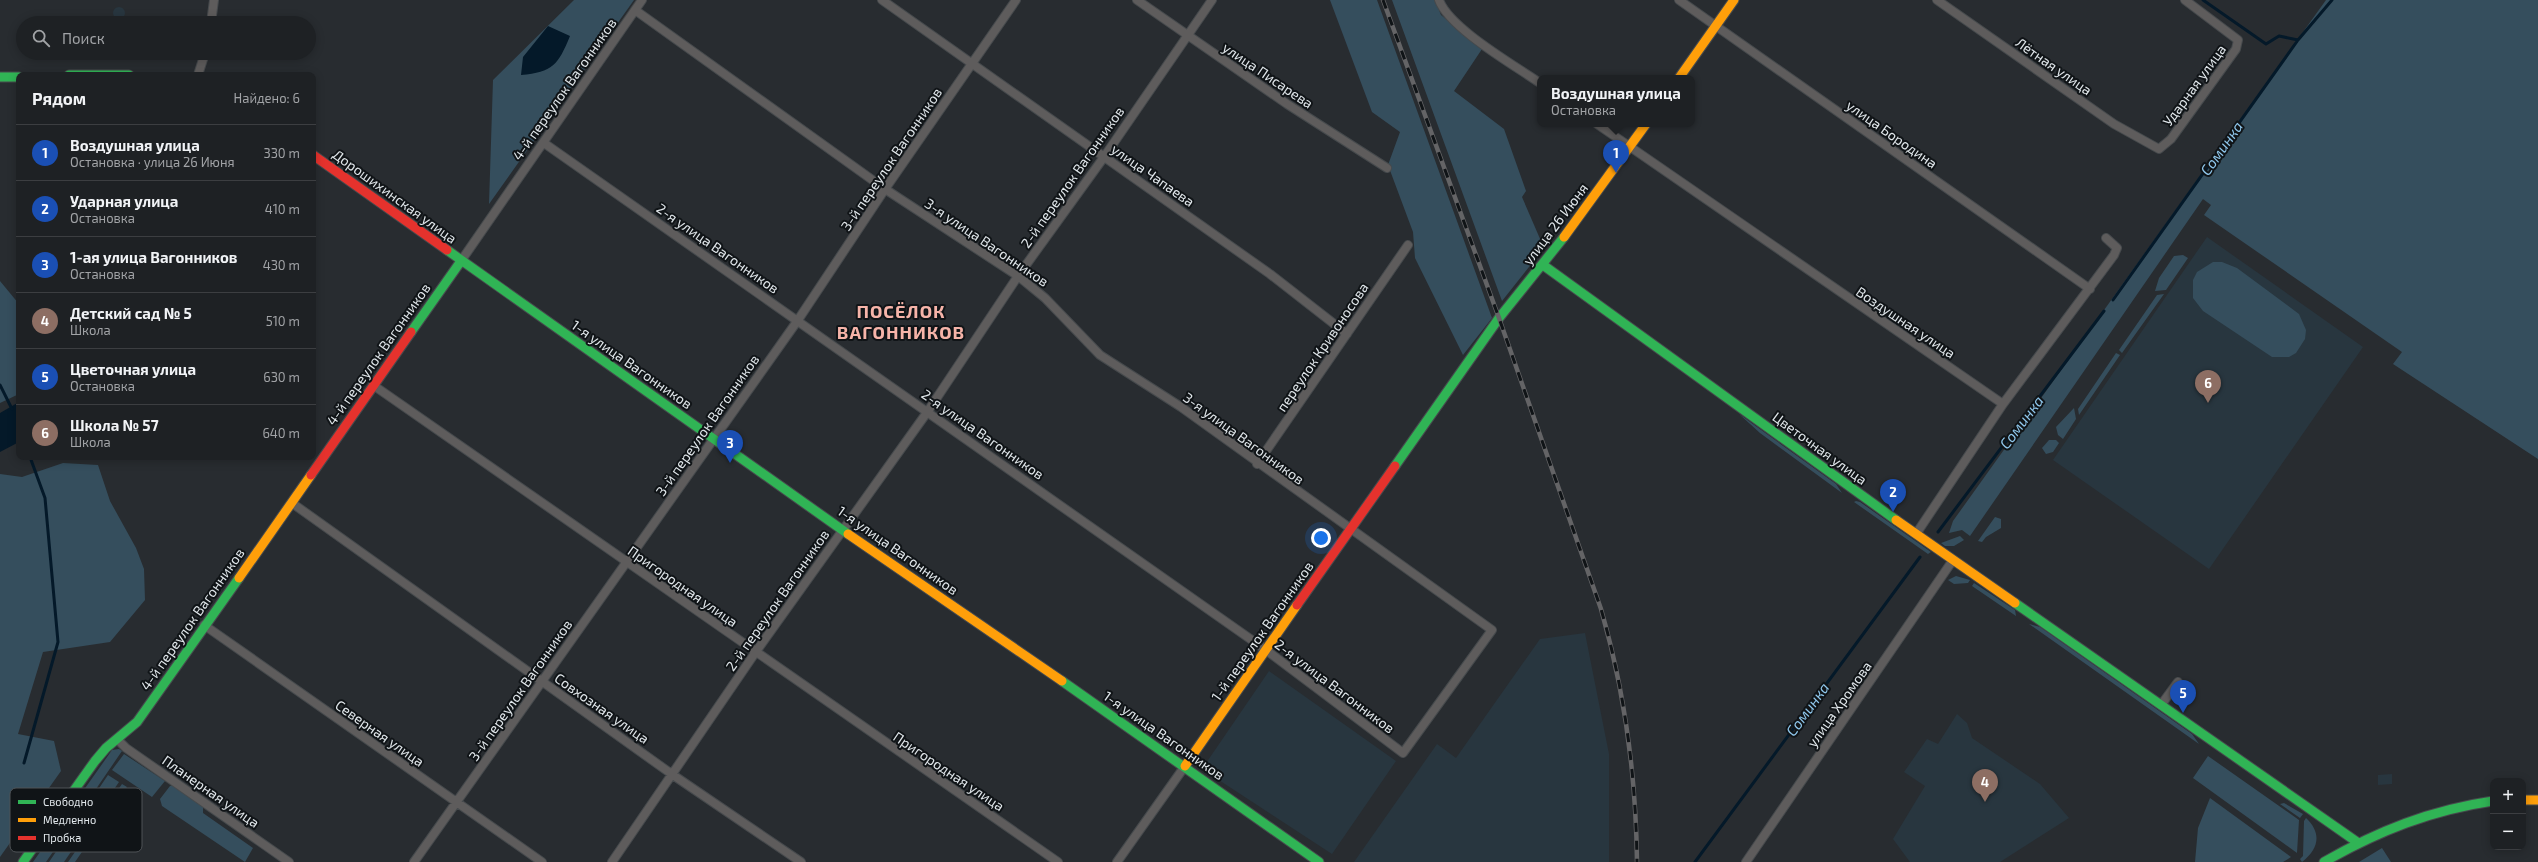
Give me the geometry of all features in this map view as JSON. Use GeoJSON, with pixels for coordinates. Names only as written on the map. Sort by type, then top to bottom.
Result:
{"type":"FeatureCollection","features":[{"type":"Feature","properties":{"kind":"street"},"geometry":{"type":"LineString","coordinates":[[212,16],[214,0]]}},
{"type":"Feature","properties":{"kind":"street","name":"4-й переулок Вагонников"},"geometry":{"type":"LineString","coordinates":[[75,788],[94,761],[106,748],[118,740],[137,722],[544,143],[642,0]]}},
{"type":"Feature","properties":{"kind":"street","name":"улица Чапаева"},"geometry":{"type":"LineString","coordinates":[[882,0],[1270,274],[1347,334]]}},
{"type":"Feature","properties":{"kind":"street","name":"3-й переулок Вагонников"},"geometry":{"type":"LineString","coordinates":[[414,862],[457,804],[626,561],[798,320],[885,189],[1016,0]]}},
{"type":"Feature","properties":{"kind":"street","name":"улица Писарева"},"geometry":{"type":"LineString","coordinates":[[1137,0],[1287,104],[1387,168]]}},
{"type":"Feature","properties":{"kind":"street","name":"2-й переулок Вагонников"},"geometry":{"type":"LineString","coordinates":[[612,862],[673,775],[755,653],[928,411],[1018,276],[1104,157],[1212,0]]}},
{"type":"Feature","properties":{"kind":"street"},"geometry":{"type":"LineString","coordinates":[[1439,0],[1442,9],[1458,26],[1537,81]]}},
{"type":"Feature","properties":{"kind":"street","name":"улица Бородина"},"geometry":{"type":"LineString","coordinates":[[1679,0],[2090,289]]}},
{"type":"Feature","properties":{"kind":"street"},"geometry":{"type":"LineString","coordinates":[[1681,75],[1734,0]]}},
{"type":"Feature","properties":{"kind":"street","name":"Лётная улица"},"geometry":{"type":"LineString","coordinates":[[1937,0],[2114,124],[2159,149]]}},
{"type":"Feature","properties":{"kind":"street","name":"Ударная улица"},"geometry":{"type":"LineString","coordinates":[[2159,149],[2171,139],[2236,49],[2238,40],[2185,0]]}},
{"type":"Feature","properties":{"kind":"street","name":"3-я улица Вагонников"},"geometry":{"type":"LineString","coordinates":[[635,10],[885,189],[1018,276],[1045,298],[1100,355],[1181,407],[1349,530],[1492,630],[1403,753]]}},
{"type":"Feature","properties":{"kind":"street"},"geometry":{"type":"LineString","coordinates":[[199,72],[203,60]]}},
{"type":"Feature","properties":{"kind":"street"},"geometry":{"type":"LineString","coordinates":[[0,77],[16,77]]}},
{"type":"Feature","properties":{"kind":"street","name":"Воздушная улица"},"geometry":{"type":"LineString","coordinates":[[1601,127],[2003,404]]}},
{"type":"Feature","properties":{"kind":"street","name":"улица 26 Июня"},"geometry":{"type":"LineString","coordinates":[[1499,318],[1543,265],[1644,127]]}},
{"type":"Feature","properties":{"kind":"street","name":"2-я улица Вагонников"},"geometry":{"type":"LineString","coordinates":[[544,143],[928,411],[1266,650],[1403,753]]}},
{"type":"Feature","properties":{"kind":"street","name":"Дорошихинская улица"},"geometry":{"type":"LineString","coordinates":[[316,157],[461,261]]}},
{"type":"Feature","properties":{"kind":"street"},"geometry":{"type":"LineString","coordinates":[[1916,534],[2003,404],[2090,289],[2118,248],[2106,238]]}},
{"type":"Feature","properties":{"kind":"street","name":"переулок Кривоносова"},"geometry":{"type":"LineString","coordinates":[[1257,464],[1408,245]]}},
{"type":"Feature","properties":{"kind":"street","name":"1-я улица Вагонников"},"geometry":{"type":"LineString","coordinates":[[461,261],[843,530],[1185,766],[1319,862]]}},
{"type":"Feature","properties":{"kind":"street","name":"Цветочная улица"},"geometry":{"type":"LineString","coordinates":[[1543,265],[1916,534],[2357,842]]}},
{"type":"Feature","properties":{"kind":"street","name":"1-й переулок Вагонников"},"geometry":{"type":"LineString","coordinates":[[1117,862],[1499,318]]}},
{"type":"Feature","properties":{"kind":"street","name":"Пригородная улица"},"geometry":{"type":"LineString","coordinates":[[373,385],[626,561],[755,653],[1058,862]]}},
{"type":"Feature","properties":{"kind":"street","name":"Совхозная улица"},"geometry":{"type":"LineString","coordinates":[[292,503],[673,775],[801,862]]}},
{"type":"Feature","properties":{"kind":"street","name":"улица Хромова"},"geometry":{"type":"LineString","coordinates":[[1746,862],[1953,560]]}},
{"type":"Feature","properties":{"kind":"street","name":"Северная улица"},"geometry":{"type":"LineString","coordinates":[[204,625],[457,804],[542,862]]}},
{"type":"Feature","properties":{"kind":"street"},"geometry":{"type":"LineString","coordinates":[[2161,705],[2178,682]]}},
{"type":"Feature","properties":{"kind":"street","name":"Планерная улица"},"geometry":{"type":"LineString","coordinates":[[118,740],[145,761],[289,862]]}},
{"type":"Feature","properties":{"kind":"street"},"geometry":{"type":"LineString","coordinates":[[2526,800],[2538,800]]}},
{"type":"Feature","properties":{"kind":"street"},"geometry":{"type":"LineString","coordinates":[[2324,862],[2357,842],[2387,827],[2428,813],[2490,802]]}},
{"type":"Feature","properties":{"kind":"street","name":"4-й переулок Вагонников"},"geometry":{"type":"LineString","coordinates":[[23,862],[30,852]]}},
{"type":"Feature","properties":{"kind":"shaded area"},"geometry":{"type":"Polygon","coordinates":[[[574,0],[634,0],[489,204],[493,80],[574,0]]]}},
{"type":"Feature","properties":{"kind":"shaded area"},"geometry":{"type":"Polygon","coordinates":[[[1330,0],[1377,0],[1492,318],[1463,355],[1415,258],[1413,232],[1388,165],[1400,132],[1372,112],[1330,0]]]}},
{"type":"Feature","properties":{"kind":"shaded area"},"geometry":{"type":"Polygon","coordinates":[[[1392,0],[1435,0],[1441,15],[1482,49],[1454,91],[1504,129],[1526,191],[1522,197],[1544,248],[1502,301],[1392,0]]]}},
{"type":"Feature","properties":{"kind":"shaded area"},"geometry":{"type":"Polygon","coordinates":[[[2326,0],[2538,0],[2538,459],[2393,364],[2402,352],[2204,215],[2211,205],[2203,199],[1970,536],[1962,530],[1949,533],[1953,521],[2326,0]]]}},
{"type":"Feature","properties":{"kind":"shaded area"},"geometry":{"type":"Polygon","coordinates":[[[117,7],[121,7],[125,11],[124,16],[113,15],[113,11],[117,7]]]}},
{"type":"Feature","properties":{"kind":"shaded area"},"geometry":{"type":"Polygon","coordinates":[[[548,26],[570,36],[562,54],[553,65],[547,69],[532,74],[521,75],[523,57],[548,26]]]}},
{"type":"Feature","properties":{"kind":"shaded area"},"geometry":{"type":"Polygon","coordinates":[[[2207,237],[2363,347],[2209,569],[2053,460],[2207,237]]]}},
{"type":"Feature","properties":{"kind":"shaded area"},"geometry":{"type":"Polygon","coordinates":[[[2183,255],[2188,258],[2166,290],[2155,291],[2159,278],[2174,256],[2183,255]]]}},
{"type":"Feature","properties":{"kind":"shaded area"},"geometry":{"type":"Polygon","coordinates":[[[2213,262],[2222,262],[2237,268],[2299,314],[2306,330],[2305,339],[2296,353],[2289,357],[2272,357],[2203,311],[2193,298],[2193,280],[2197,272],[2213,262]]]}},
{"type":"Feature","properties":{"kind":"shaded area"},"geometry":{"type":"Polygon","coordinates":[[[0,281],[16,300],[16,395],[0,403],[0,281]]]}},
{"type":"Feature","properties":{"kind":"shaded area"},"geometry":{"type":"Polygon","coordinates":[[[2164,294],[2122,353],[2119,350],[2157,295],[2164,294]]]}},
{"type":"Feature","properties":{"kind":"shaded area"},"geometry":{"type":"Polygon","coordinates":[[[2116,353],[2120,355],[2079,415],[2078,409],[2116,353]]]}},
{"type":"Feature","properties":{"kind":"shaded area"},"geometry":{"type":"Polygon","coordinates":[[[16,404],[16,444],[0,452],[0,413],[16,404]]]}},
{"type":"Feature","properties":{"kind":"shaded area"},"geometry":{"type":"Polygon","coordinates":[[[2074,408],[2076,419],[2063,439],[2058,435],[2056,427],[2074,408]]]}},
{"type":"Feature","properties":{"kind":"shaded area"},"geometry":{"type":"Polygon","coordinates":[[[1739,414],[1836,484],[1842,493],[1760,433],[1739,414]]]}},
{"type":"Feature","properties":{"kind":"shaded area"},"geometry":{"type":"Polygon","coordinates":[[[2049,440],[2056,440],[2059,443],[2053,452],[2046,454],[2042,448],[2049,440]]]}},
{"type":"Feature","properties":{"kind":"shaded area"},"geometry":{"type":"Polygon","coordinates":[[[63,463],[98,465],[110,501],[136,548],[144,569],[145,600],[110,642],[43,652],[18,734],[54,741],[61,771],[49,788],[10,788],[10,843],[0,857],[0,474],[22,477],[63,463]]]}},
{"type":"Feature","properties":{"kind":"shaded area"},"geometry":{"type":"Polygon","coordinates":[[[1854,502],[1860,502],[1931,552],[1928,554],[1854,502]]]}},
{"type":"Feature","properties":{"kind":"shaded area"},"geometry":{"type":"Polygon","coordinates":[[[1995,517],[2001,519],[2001,528],[1986,537],[1982,542],[1978,541],[1995,517]]]}},
{"type":"Feature","properties":{"kind":"shaded area"},"geometry":{"type":"Polygon","coordinates":[[[1960,536],[1964,540],[1954,546],[1945,546],[1941,543],[1960,536]]]}},
{"type":"Feature","properties":{"kind":"shaded area"},"geometry":{"type":"Polygon","coordinates":[[[1956,576],[1970,580],[1968,583],[1954,584],[1948,580],[1956,576]]]}},
{"type":"Feature","properties":{"kind":"shaded area"},"geometry":{"type":"Polygon","coordinates":[[[1974,583],[2015,610],[2016,616],[1972,586],[1974,583]]]}},
{"type":"Feature","properties":{"kind":"shaded area"},"geometry":{"type":"Polygon","coordinates":[[[2029,624],[2040,627],[2192,734],[2199,744],[2029,624]]]}},
{"type":"Feature","properties":{"kind":"shaded area"},"geometry":{"type":"Polygon","coordinates":[[[1585,633],[1609,754],[1609,862],[1354,862],[1437,744],[1456,758],[1540,639],[1585,633]]]}},
{"type":"Feature","properties":{"kind":"shaded area"},"geometry":{"type":"Polygon","coordinates":[[[1269,671],[1396,761],[1332,854],[1202,769],[1269,671]]]}},
{"type":"Feature","properties":{"kind":"shaded area"},"geometry":{"type":"Polygon","coordinates":[[[1957,714],[1967,723],[1972,738],[2040,784],[2069,818],[2000,862],[1910,862],[1893,839],[1925,786],[1904,772],[1927,739],[1938,744],[1957,714]]]}},
{"type":"Feature","properties":{"kind":"shaded area"},"geometry":{"type":"Polygon","coordinates":[[[119,749],[122,751],[97,788],[85,788],[112,750],[119,749]]]}},
{"type":"Feature","properties":{"kind":"shaded area"},"geometry":{"type":"Polygon","coordinates":[[[124,754],[165,781],[152,797],[142,790],[142,788],[139,788],[112,770],[124,754]]]}},
{"type":"Feature","properties":{"kind":"shaded area"},"geometry":{"type":"Polygon","coordinates":[[[2208,756],[2299,820],[2297,853],[2193,778],[2208,756]]]}},
{"type":"Feature","properties":{"kind":"shaded area"},"geometry":{"type":"Polygon","coordinates":[[[2392,774],[2392,784],[2378,785],[2378,775],[2392,774]]]}},
{"type":"Feature","properties":{"kind":"shaded area"},"geometry":{"type":"Polygon","coordinates":[[[108,775],[119,782],[115,788],[99,788],[108,775]]]}},
{"type":"Feature","properties":{"kind":"shaded area"},"geometry":{"type":"Polygon","coordinates":[[[122,784],[127,787],[126,788],[119,788],[122,784]]]}},
{"type":"Feature","properties":{"kind":"shaded area"},"geometry":{"type":"Polygon","coordinates":[[[174,785],[203,805],[203,813],[253,848],[245,862],[162,806],[160,799],[170,786],[174,785]]]}},
{"type":"Feature","properties":{"kind":"shaded area"},"geometry":{"type":"Polygon","coordinates":[[[2210,798],[2291,857],[2283,862],[2195,862],[2198,828],[2210,798]]]}},
{"type":"Feature","properties":{"kind":"shaded area"},"geometry":{"type":"Polygon","coordinates":[[[2284,803],[2303,814],[2300,818],[2280,804],[2284,803]]]}},
{"type":"Feature","properties":{"kind":"shaded area"},"geometry":{"type":"Polygon","coordinates":[[[2306,818],[2315,829],[2316,841],[2312,852],[2302,862],[2300,859],[2303,856],[2304,821],[2306,818]]]}},
{"type":"Feature","properties":{"kind":"shaded area"},"geometry":{"type":"Polygon","coordinates":[[[2382,848],[2391,862],[2359,862],[2382,848]]]}},
{"type":"Feature","properties":{"kind":"shaded area"},"geometry":{"type":"Polygon","coordinates":[[[40,852],[53,852],[46,862],[33,862],[40,852]]]}},
{"type":"Feature","properties":{"kind":"shaded area"},"geometry":{"type":"Polygon","coordinates":[[[56,852],[71,852],[64,862],[49,862],[56,852]]]}},
{"type":"Feature","properties":{"kind":"shaded area"},"geometry":{"type":"Polygon","coordinates":[[[75,852],[82,852],[75,862],[68,862],[75,852]]]}},
{"type":"Feature","properties":{"kind":"waterway"},"geometry":{"type":"LineString","coordinates":[[2203,0],[2266,44],[2279,36],[2298,40]]}},
{"type":"Feature","properties":{"kind":"waterway","name":"Соминка"},"geometry":{"type":"LineString","coordinates":[[2113,300],[2298,40],[2332,0]]}},
{"type":"Feature","properties":{"kind":"waterway","name":"Соминка"},"geometry":{"type":"LineString","coordinates":[[1938,532],[2104,311]]}},
{"type":"Feature","properties":{"kind":"waterway"},"geometry":{"type":"LineString","coordinates":[[0,385],[12,409]]}},
{"type":"Feature","properties":{"kind":"waterway"},"geometry":{"type":"LineString","coordinates":[[24,763],[58,642],[45,498],[31,460]]}},
{"type":"Feature","properties":{"kind":"waterway","name":"Соминка"},"geometry":{"type":"LineString","coordinates":[[1695,862],[1920,557]]}},
{"type":"Feature","properties":{"kind":"railway"},"geometry":{"type":"LineString","coordinates":[[1383,0],[1499,318],[1601,609],[1617,671],[1628,734],[1634,798],[1637,862]]}},
{"type":"Feature","properties":{"kind":"traffic: fast"},"geometry":{"type":"LineString","coordinates":[[0,77],[16,77]]}},
{"type":"Feature","properties":{"kind":"traffic: fast"},"geometry":{"type":"LineString","coordinates":[[1395,466],[1499,318],[1564,237]]}},
{"type":"Feature","properties":{"kind":"traffic: fast"},"geometry":{"type":"LineString","coordinates":[[447,250],[848,534]]}},
{"type":"Feature","properties":{"kind":"traffic: fast"},"geometry":{"type":"LineString","coordinates":[[411,332],[461,261]]}},
{"type":"Feature","properties":{"kind":"traffic: fast"},"geometry":{"type":"LineString","coordinates":[[1543,265],[1896,520]]}},
{"type":"Feature","properties":{"kind":"traffic: fast"},"geometry":{"type":"LineString","coordinates":[[76,788],[106,748],[137,722],[239,578]]}},
{"type":"Feature","properties":{"kind":"traffic: fast"},"geometry":{"type":"LineString","coordinates":[[2015,603],[2357,842]]}},
{"type":"Feature","properties":{"kind":"traffic: fast"},"geometry":{"type":"LineString","coordinates":[[1062,681],[1319,862]]}},
{"type":"Feature","properties":{"kind":"traffic: fast"},"geometry":{"type":"LineString","coordinates":[[2324,862],[2385,831],[2406,823],[2448,810],[2490,802]]}},
{"type":"Feature","properties":{"kind":"traffic: fast"},"geometry":{"type":"LineString","coordinates":[[23,862],[30,852]]}},
{"type":"Feature","properties":{"kind":"traffic: slow"},"geometry":{"type":"LineString","coordinates":[[1681,75],[1734,0]]}},
{"type":"Feature","properties":{"kind":"traffic: slow"},"geometry":{"type":"LineString","coordinates":[[1564,237],[1644,127]]}},
{"type":"Feature","properties":{"kind":"traffic: slow"},"geometry":{"type":"LineString","coordinates":[[239,578],[311,475]]}},
{"type":"Feature","properties":{"kind":"traffic: slow"},"geometry":{"type":"LineString","coordinates":[[1896,520],[2015,603]]}},
{"type":"Feature","properties":{"kind":"traffic: slow"},"geometry":{"type":"LineString","coordinates":[[848,534],[1062,681]]}},
{"type":"Feature","properties":{"kind":"traffic: slow"},"geometry":{"type":"LineString","coordinates":[[1185,766],[1297,605]]}},
{"type":"Feature","properties":{"kind":"traffic: slow"},"geometry":{"type":"LineString","coordinates":[[2526,800],[2538,800]]}},
{"type":"Feature","properties":{"kind":"traffic: jam"},"geometry":{"type":"LineString","coordinates":[[316,157],[447,250]]}},
{"type":"Feature","properties":{"kind":"traffic: jam"},"geometry":{"type":"LineString","coordinates":[[311,475],[411,332]]}},
{"type":"Feature","properties":{"kind":"traffic: jam"},"geometry":{"type":"LineString","coordinates":[[1297,605],[1395,466]]}},
{"type":"Feature","properties":{"kind":"place","name":"Воздушная улица"},"geometry":{"type":"Point","coordinates":[1616,173]}},
{"type":"Feature","properties":{"kind":"place","name":"Школа № 57"},"geometry":{"type":"Point","coordinates":[2208,403]}},
{"type":"Feature","properties":{"kind":"place","name":"1-ая улица Вагонников"},"geometry":{"type":"Point","coordinates":[730,463]}},
{"type":"Feature","properties":{"kind":"place","name":"Ударная улица"},"geometry":{"type":"Point","coordinates":[1893,512]}},
{"type":"Feature","properties":{"kind":"place","name":"Цветочная улица"},"geometry":{"type":"Point","coordinates":[2183,713]}},
{"type":"Feature","properties":{"kind":"place","name":"Детский сад № 5"},"geometry":{"type":"Point","coordinates":[1985,802]}},
{"type":"Feature","properties":{"kind":"district","name":"ПОСЁЛОК ВАГОННИКОВ"},"geometry":{"type":"Point","coordinates":[901,321]}}]}
